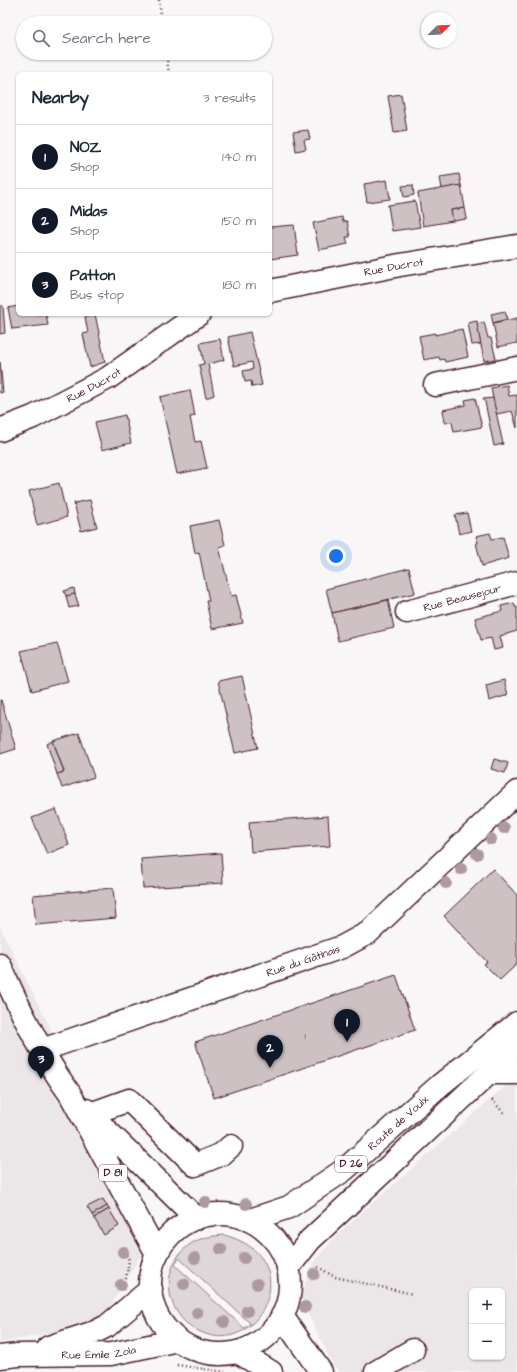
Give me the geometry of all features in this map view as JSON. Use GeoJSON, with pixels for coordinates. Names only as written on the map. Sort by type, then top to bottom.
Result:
{"type":"FeatureCollection","features":[{"type":"Feature","properties":{"kind":"main road","name":"Rue Ducrot"},"geometry":{"type":"LineString","coordinates":[[272,291],[400,265],[517,246]]}},
{"type":"Feature","properties":{"kind":"main road","name":"Rue Ducrot"},"geometry":{"type":"LineString","coordinates":[[0,430],[33,417],[108,378],[196,316]]}},
{"type":"Feature","properties":{"kind":"main road"},"geometry":{"type":"LineString","coordinates":[[435,385],[517,368]]}},
{"type":"Feature","properties":{"kind":"main road","name":"Rue Beausejour"},"geometry":{"type":"LineString","coordinates":[[407,612],[517,583]]}},
{"type":"Feature","properties":{"kind":"main road","name":"Rue du Gâtinais"},"geometry":{"type":"LineString","coordinates":[[42,1050],[356,941],[368,933],[517,792]]}},
{"type":"Feature","properties":{"kind":"main road","name":"D 81"},"geometry":{"type":"LineString","coordinates":[[0,965],[17,1003],[53,1071],[70,1094],[157,1254]]}},
{"type":"Feature","properties":{"kind":"main road","name":"Route de Voulx"},"geometry":{"type":"LineString","coordinates":[[250,1220],[289,1207],[344,1170],[439,1086],[517,1023]]}},
{"type":"Feature","properties":{"kind":"main road"},"geometry":{"type":"LineString","coordinates":[[439,1086],[486,1060],[517,1047]]}},
{"type":"Feature","properties":{"kind":"main road","name":"D 26"},"geometry":{"type":"LineString","coordinates":[[288,1268],[310,1240],[490,1074],[517,1047]]}},
{"type":"Feature","properties":{"kind":"main road"},"geometry":{"type":"LineString","coordinates":[[490,1074],[517,1073]]}},
{"type":"Feature","properties":{"kind":"main road","name":"D 81"},"geometry":{"type":"LineString","coordinates":[[70,1094],[196,1218]]}},
{"type":"Feature","properties":{"kind":"main road"},"geometry":{"type":"LineString","coordinates":[[90,1114],[129,1100],[195,1165],[222,1154],[231,1146]]}},
{"type":"Feature","properties":{"kind":"main road"},"geometry":{"type":"LineString","coordinates":[[210,1214],[223,1214],[250,1220],[261,1227],[278,1245],[288,1268],[290,1292],[282,1316],[268,1335],[259,1342],[238,1352],[213,1353],[201,1351],[178,1340],[162,1323],[152,1301],[150,1289],[153,1265],[157,1254],[173,1232],[196,1218],[210,1214]]}},
{"type":"Feature","properties":{"kind":"main road"},"geometry":{"type":"LineString","coordinates":[[9,1356],[95,1332],[107,1326],[150,1289]]}},
{"type":"Feature","properties":{"kind":"main road"},"geometry":{"type":"LineString","coordinates":[[282,1316],[321,1372]]}},
{"type":"Feature","properties":{"kind":"main road","name":"Rue Émile Zola"},"geometry":{"type":"LineString","coordinates":[[9,1356],[111,1354],[178,1340]]}},
{"type":"Feature","properties":{"kind":"main road"},"geometry":{"type":"LineString","coordinates":[[376,1372],[413,1350]]}},
{"type":"Feature","properties":{"kind":"main road"},"geometry":{"type":"LineString","coordinates":[[238,1352],[271,1372]]}},
{"type":"Feature","properties":{"kind":"path"},"geometry":{"type":"LineString","coordinates":[[159,0],[161,16]]}},
{"type":"Feature","properties":{"kind":"path"},"geometry":{"type":"LineString","coordinates":[[167,60],[168,72]]}},
{"type":"Feature","properties":{"kind":"path"},"geometry":{"type":"LineString","coordinates":[[490,1097],[504,1113]]}},
{"type":"Feature","properties":{"kind":"path"},"geometry":{"type":"LineString","coordinates":[[125,1239],[129,1261],[125,1284]]}},
{"type":"Feature","properties":{"kind":"path"},"geometry":{"type":"LineString","coordinates":[[316,1266],[334,1277],[413,1294]]}},
{"type":"Feature","properties":{"kind":"path"},"geometry":{"type":"LineString","coordinates":[[171,1364],[225,1372]]}},
{"type":"Feature","properties":{"kind":"shaded area"},"geometry":{"type":"Polygon","coordinates":[[[0,927],[52,1032],[145,1248],[101,1322],[0,1343],[0,927]]]}},
{"type":"Feature","properties":{"kind":"shaded area"},"geometry":{"type":"Polygon","coordinates":[[[517,1076],[517,1372],[341,1372],[334,1367],[300,1297],[315,1260],[341,1231],[517,1076]]]}},
{"type":"Feature","properties":{"kind":"shaded area"},"geometry":{"type":"Polygon","coordinates":[[[224,1235],[250,1247],[265,1263],[270,1282],[267,1301],[257,1318],[242,1331],[224,1337],[203,1333],[184,1321],[178,1314],[172,1301],[169,1283],[173,1265],[184,1249],[200,1239],[224,1235]],[[179,1258],[175,1265],[244,1328],[250,1323],[179,1258]]]}},
{"type":"Feature","properties":{"kind":"building"},"geometry":{"type":"Polygon","coordinates":[[[401,94],[407,131],[394,133],[388,96],[401,94]]]}},
{"type":"Feature","properties":{"kind":"building"},"geometry":{"type":"Polygon","coordinates":[[[308,130],[310,139],[304,140],[306,149],[296,151],[293,132],[308,130]]]}},
{"type":"Feature","properties":{"kind":"building"},"geometry":{"type":"Polygon","coordinates":[[[459,174],[461,185],[442,189],[440,177],[459,174]]]}},
{"type":"Feature","properties":{"kind":"building"},"geometry":{"type":"Polygon","coordinates":[[[387,180],[390,199],[367,202],[364,184],[387,180]]]}},
{"type":"Feature","properties":{"kind":"building"},"geometry":{"type":"Polygon","coordinates":[[[413,185],[414,195],[404,197],[402,186],[413,185]]]}},
{"type":"Feature","properties":{"kind":"building"},"geometry":{"type":"Polygon","coordinates":[[[461,185],[465,208],[451,210],[453,221],[423,226],[418,193],[461,185]]]}},
{"type":"Feature","properties":{"kind":"building"},"geometry":{"type":"Polygon","coordinates":[[[415,201],[420,227],[392,231],[388,205],[415,201]]]}},
{"type":"Feature","properties":{"kind":"building"},"geometry":{"type":"Polygon","coordinates":[[[465,208],[467,219],[453,221],[451,210],[465,208]]]}},
{"type":"Feature","properties":{"kind":"building"},"geometry":{"type":"Polygon","coordinates":[[[342,217],[343,222],[347,221],[350,237],[346,237],[348,244],[319,250],[313,223],[342,217]]]}},
{"type":"Feature","properties":{"kind":"building"},"geometry":{"type":"Polygon","coordinates":[[[294,225],[298,255],[272,259],[272,227],[294,225]]]}},
{"type":"Feature","properties":{"kind":"building"},"geometry":{"type":"Polygon","coordinates":[[[0,306],[3,306],[5,333],[0,334],[0,306]]]}},
{"type":"Feature","properties":{"kind":"building"},"geometry":{"type":"Polygon","coordinates":[[[16,306],[16,316],[46,316],[48,325],[12,329],[8,308],[16,306]]]}},
{"type":"Feature","properties":{"kind":"building"},"geometry":{"type":"Polygon","coordinates":[[[505,311],[507,319],[493,323],[491,314],[505,311]]]}},
{"type":"Feature","properties":{"kind":"building"},"geometry":{"type":"Polygon","coordinates":[[[95,316],[105,362],[90,367],[83,334],[88,333],[85,317],[95,316]]]}},
{"type":"Feature","properties":{"kind":"building"},"geometry":{"type":"Polygon","coordinates":[[[517,318],[517,343],[498,347],[493,323],[517,318]]]}},
{"type":"Feature","properties":{"kind":"building"},"geometry":{"type":"Polygon","coordinates":[[[477,321],[481,344],[472,345],[468,323],[477,321]]]}},
{"type":"Feature","properties":{"kind":"building"},"geometry":{"type":"Polygon","coordinates":[[[484,322],[488,338],[491,338],[496,359],[484,361],[477,324],[484,322]]]}},
{"type":"Feature","properties":{"kind":"building"},"geometry":{"type":"Polygon","coordinates":[[[462,329],[468,357],[445,362],[444,359],[440,360],[439,357],[424,360],[419,336],[435,333],[435,335],[462,329]]]}},
{"type":"Feature","properties":{"kind":"building"},"geometry":{"type":"Polygon","coordinates":[[[250,332],[262,385],[252,387],[251,381],[245,382],[243,371],[253,369],[252,362],[234,366],[228,337],[250,332]]]}},
{"type":"Feature","properties":{"kind":"building"},"geometry":{"type":"Polygon","coordinates":[[[220,339],[224,360],[208,364],[214,395],[206,398],[199,365],[204,364],[200,343],[220,339]]]}},
{"type":"Feature","properties":{"kind":"building"},"geometry":{"type":"Polygon","coordinates":[[[0,362],[3,392],[0,393],[0,362]]]}},
{"type":"Feature","properties":{"kind":"building"},"geometry":{"type":"Polygon","coordinates":[[[507,385],[509,396],[517,395],[517,428],[512,411],[496,414],[491,388],[507,385]]]}},
{"type":"Feature","properties":{"kind":"building"},"geometry":{"type":"Polygon","coordinates":[[[190,390],[195,416],[190,417],[195,442],[201,441],[207,468],[177,474],[160,397],[190,390]]]}},
{"type":"Feature","properties":{"kind":"building"},"geometry":{"type":"Polygon","coordinates":[[[475,398],[482,427],[454,432],[452,422],[445,423],[443,410],[466,405],[465,400],[475,398]]]}},
{"type":"Feature","properties":{"kind":"building"},"geometry":{"type":"Polygon","coordinates":[[[493,398],[503,444],[494,446],[485,402],[483,399],[493,398]]]}},
{"type":"Feature","properties":{"kind":"building"},"geometry":{"type":"Polygon","coordinates":[[[125,415],[131,443],[102,450],[95,422],[125,415]]]}},
{"type":"Feature","properties":{"kind":"building"},"geometry":{"type":"Polygon","coordinates":[[[59,483],[67,517],[37,525],[29,491],[59,483]]]}},
{"type":"Feature","properties":{"kind":"building"},"geometry":{"type":"Polygon","coordinates":[[[90,500],[97,527],[81,531],[74,503],[90,500]]]}},
{"type":"Feature","properties":{"kind":"building"},"geometry":{"type":"Polygon","coordinates":[[[467,513],[471,531],[459,534],[455,515],[467,513]]]}},
{"type":"Feature","properties":{"kind":"building"},"geometry":{"type":"Polygon","coordinates":[[[219,520],[225,545],[219,547],[231,596],[236,595],[243,623],[212,629],[206,601],[209,601],[199,552],[195,553],[190,526],[219,520]]]}},
{"type":"Feature","properties":{"kind":"building"},"geometry":{"type":"Polygon","coordinates":[[[490,533],[492,539],[503,537],[509,558],[482,566],[476,543],[478,543],[476,536],[490,533]]]}},
{"type":"Feature","properties":{"kind":"building"},"geometry":{"type":"Polygon","coordinates":[[[409,568],[415,593],[332,613],[326,589],[409,568]]]}},
{"type":"Feature","properties":{"kind":"building"},"geometry":{"type":"Polygon","coordinates":[[[74,588],[75,594],[66,596],[64,591],[74,588]]]}},
{"type":"Feature","properties":{"kind":"building"},"geometry":{"type":"Polygon","coordinates":[[[75,594],[79,606],[69,608],[66,596],[75,594]]]}},
{"type":"Feature","properties":{"kind":"building"},"geometry":{"type":"Polygon","coordinates":[[[388,600],[394,628],[338,641],[332,613],[388,600]]]}},
{"type":"Feature","properties":{"kind":"building"},"geometry":{"type":"Polygon","coordinates":[[[514,603],[515,607],[517,607],[517,631],[500,636],[503,648],[494,650],[491,638],[481,640],[475,618],[502,611],[501,606],[514,603]]]}},
{"type":"Feature","properties":{"kind":"building"},"geometry":{"type":"Polygon","coordinates":[[[57,643],[68,681],[32,691],[21,651],[57,643]]]}},
{"type":"Feature","properties":{"kind":"building"},"geometry":{"type":"Polygon","coordinates":[[[242,676],[258,748],[235,753],[218,681],[242,676]]]}},
{"type":"Feature","properties":{"kind":"building"},"geometry":{"type":"Polygon","coordinates":[[[504,680],[508,695],[489,701],[486,685],[504,680]]]}},
{"type":"Feature","properties":{"kind":"building"},"geometry":{"type":"Polygon","coordinates":[[[0,700],[16,749],[0,754],[0,700]]]}},
{"type":"Feature","properties":{"kind":"building"},"geometry":{"type":"Polygon","coordinates":[[[79,733],[94,777],[62,788],[57,774],[64,772],[53,741],[79,733]]]}},
{"type":"Feature","properties":{"kind":"building"},"geometry":{"type":"Polygon","coordinates":[[[53,741],[64,772],[57,774],[47,744],[53,741]]]}},
{"type":"Feature","properties":{"kind":"building"},"geometry":{"type":"Polygon","coordinates":[[[494,759],[508,763],[505,773],[491,769],[494,759]]]}},
{"type":"Feature","properties":{"kind":"building"},"geometry":{"type":"Polygon","coordinates":[[[56,809],[69,845],[47,854],[32,818],[56,809]]]}},
{"type":"Feature","properties":{"kind":"building"},"geometry":{"type":"Polygon","coordinates":[[[328,816],[330,846],[251,852],[249,822],[328,816]]]}},
{"type":"Feature","properties":{"kind":"building"},"geometry":{"type":"Polygon","coordinates":[[[221,853],[223,883],[143,888],[141,859],[221,853]]]}},
{"type":"Feature","properties":{"kind":"building"},"geometry":{"type":"Polygon","coordinates":[[[493,869],[517,895],[517,964],[500,980],[484,964],[487,962],[444,916],[493,869]]]}},
{"type":"Feature","properties":{"kind":"building"},"geometry":{"type":"Polygon","coordinates":[[[113,888],[116,918],[36,925],[33,895],[113,888]]]}},
{"type":"Feature","properties":{"kind":"building"},"geometry":{"type":"Polygon","coordinates":[[[396,975],[415,1030],[214,1098],[195,1042],[396,975]]]}},
{"type":"Feature","properties":{"kind":"building"},"geometry":{"type":"Polygon","coordinates":[[[103,1199],[107,1206],[92,1215],[87,1207],[103,1199]]]}},
{"type":"Feature","properties":{"kind":"building"},"geometry":{"type":"Polygon","coordinates":[[[107,1206],[109,1209],[94,1218],[92,1215],[107,1206]]]}},
{"type":"Feature","properties":{"kind":"building"},"geometry":{"type":"Polygon","coordinates":[[[109,1209],[119,1226],[104,1235],[94,1218],[109,1209]]]}},
{"type":"Feature","properties":{"kind":"place","name":"NOZ"},"geometry":{"type":"Point","coordinates":[347,1042]}},
{"type":"Feature","properties":{"kind":"place","name":"Midas"},"geometry":{"type":"Point","coordinates":[270,1068]}},
{"type":"Feature","properties":{"kind":"place","name":"Patton"},"geometry":{"type":"Point","coordinates":[41,1079]}}]}
